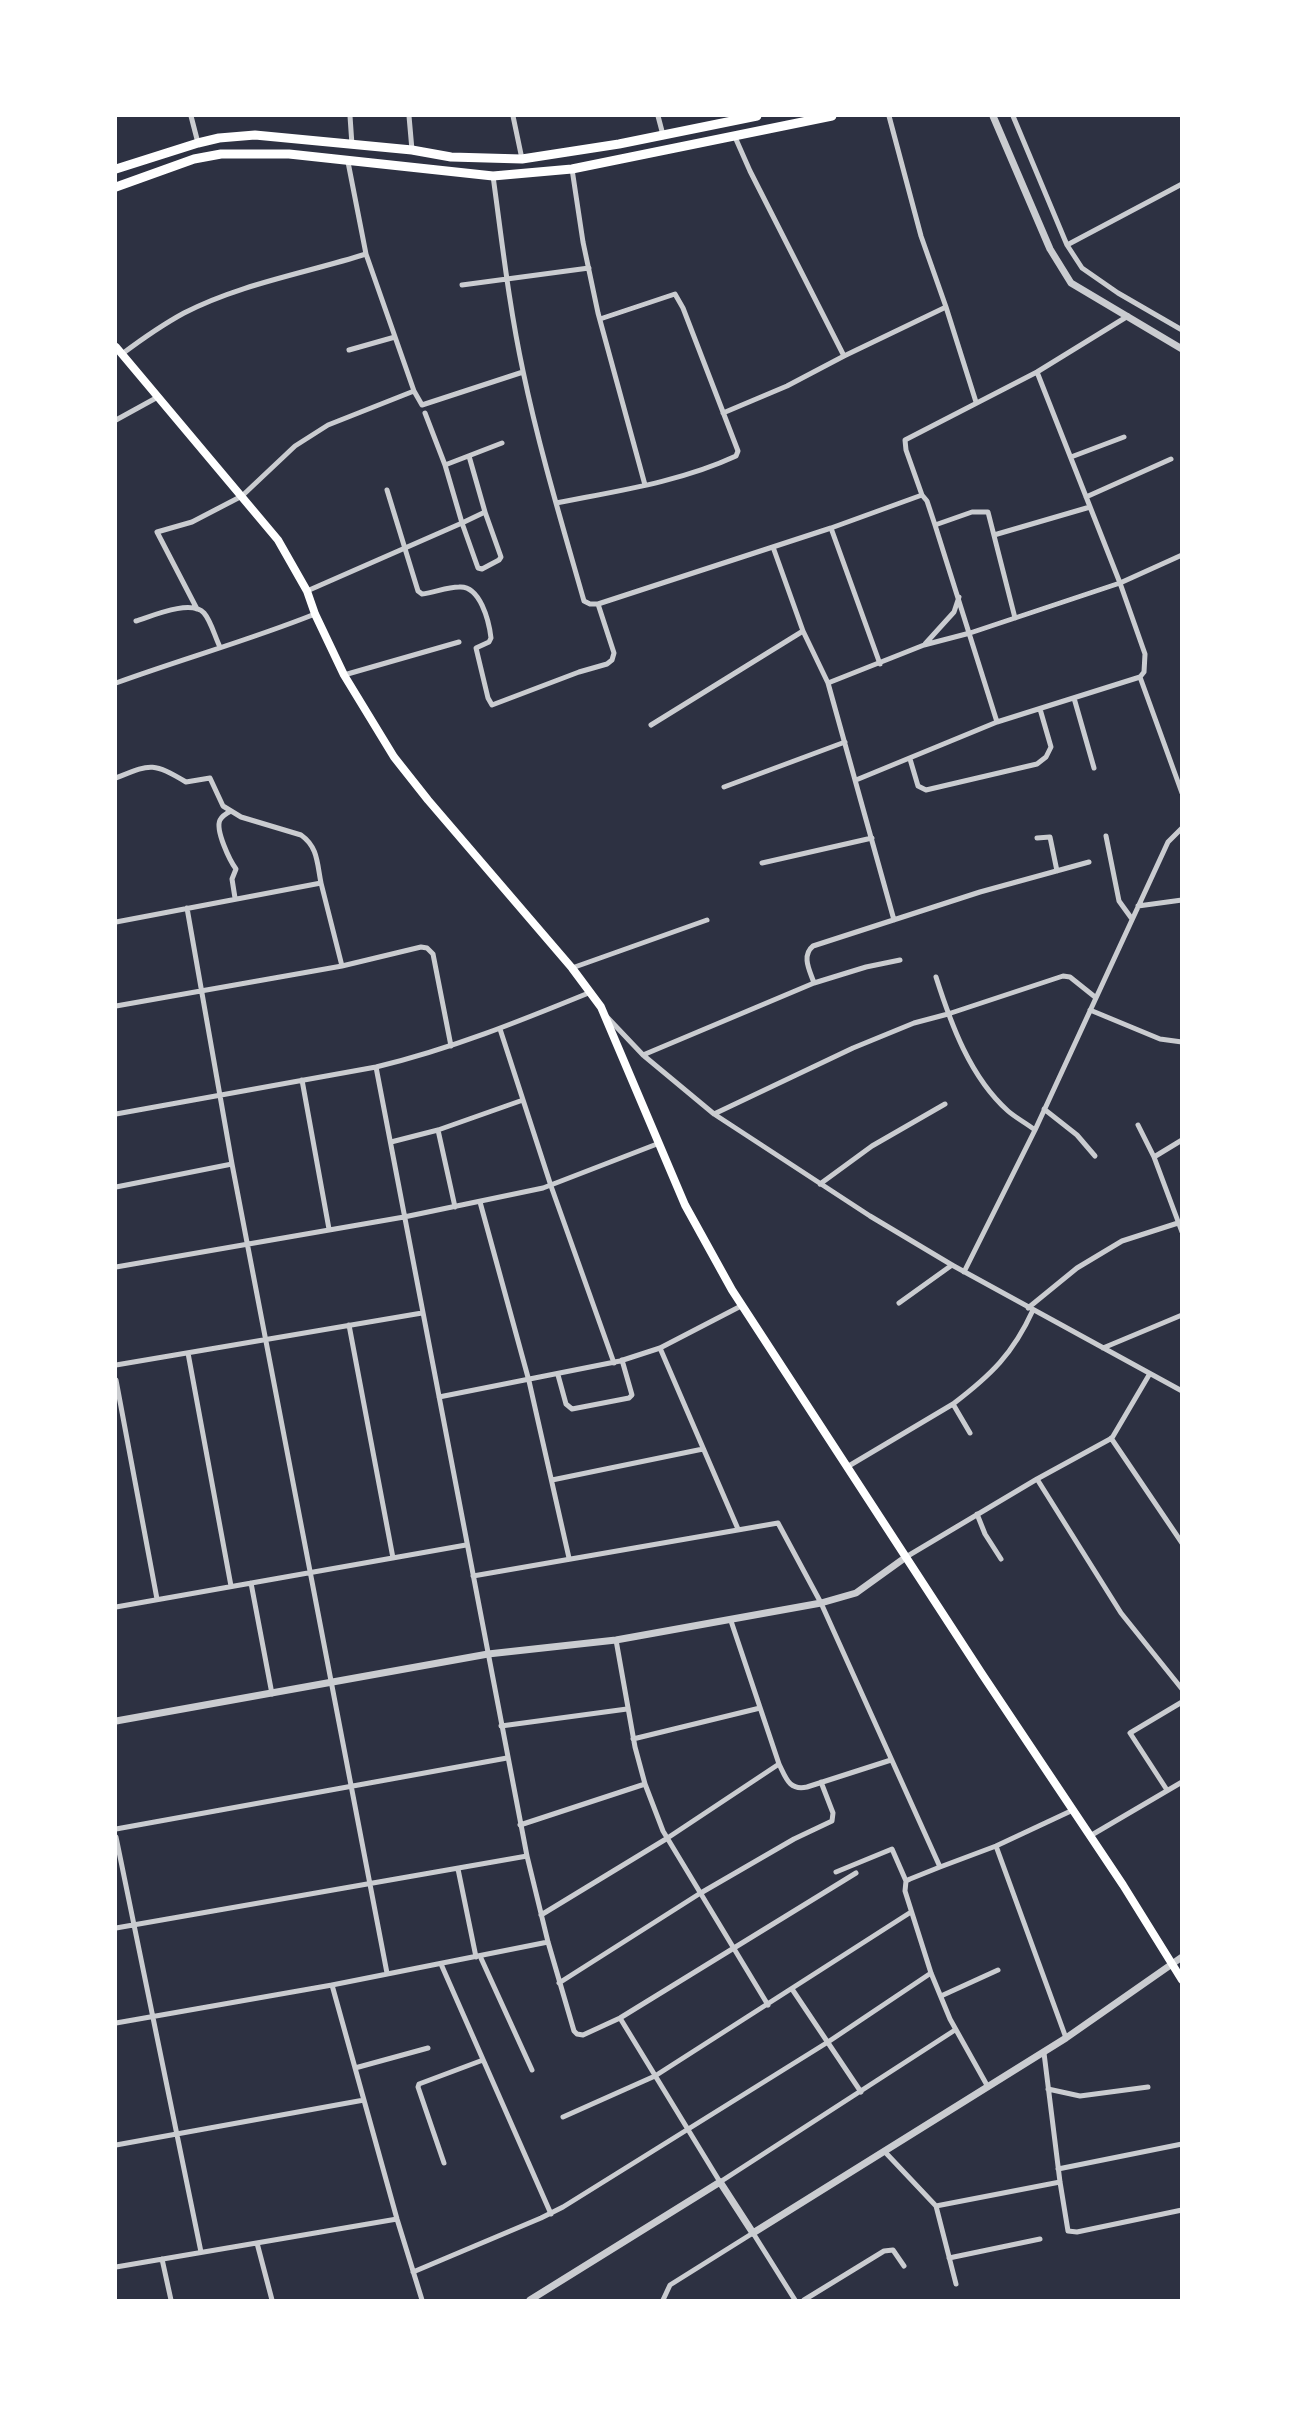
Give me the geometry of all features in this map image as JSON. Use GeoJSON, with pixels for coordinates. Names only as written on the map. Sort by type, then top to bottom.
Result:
{"type":"FeatureCollection","features":[{"type":"Feature","properties":{"kind":"highway"},"geometry":{"type":"LineString","coordinates":[[116,169],[198,143],[219,138],[255,135],[412,150],[451,156],[522,159],[619,144],[757,116]]}},
{"type":"Feature","properties":{"kind":"highway"},"geometry":{"type":"LineString","coordinates":[[779,116],[781,127]]}},
{"type":"Feature","properties":{"kind":"highway"},"geometry":{"type":"LineString","coordinates":[[116,187],[194,159],[221,154],[261,153],[493,176],[572,169],[832,116]]}},
{"type":"Feature","properties":{"kind":"main road"},"geometry":{"type":"LineString","coordinates":[[116,347],[156,398],[278,540],[307,591],[315,614],[344,675],[401,766],[591,992],[606,1016],[657,1144],[690,1216],[741,1306],[1073,1810],[1182,1980]]}},
{"type":"Feature","properties":{"kind":"street"},"geometry":{"type":"LineString","coordinates":[[191,116],[198,143]]}},
{"type":"Feature","properties":{"kind":"street"},"geometry":{"type":"LineString","coordinates":[[350,116],[352,145]]}},
{"type":"Feature","properties":{"kind":"street"},"geometry":{"type":"LineString","coordinates":[[409,116],[412,150]]}},
{"type":"Feature","properties":{"kind":"street"},"geometry":{"type":"LineString","coordinates":[[513,116],[522,159]]}},
{"type":"Feature","properties":{"kind":"street"},"geometry":{"type":"LineString","coordinates":[[658,116],[663,135]]}},
{"type":"Feature","properties":{"kind":"street"},"geometry":{"type":"LineString","coordinates":[[889,116],[921,236],[976,402]]}},
{"type":"Feature","properties":{"kind":"street"},"geometry":{"type":"LineString","coordinates":[[993,116],[1050,249],[1071,283],[1182,349]]}},
{"type":"Feature","properties":{"kind":"street"},"geometry":{"type":"LineString","coordinates":[[1013,116],[1073,256],[1088,273],[1182,330]]}},
{"type":"Feature","properties":{"kind":"street"},"geometry":{"type":"LineString","coordinates":[[735,137],[844,356]]}},
{"type":"Feature","properties":{"kind":"street"},"geometry":{"type":"LineString","coordinates":[[348,162],[366,254],[414,391],[422,405],[523,372]]}},
{"type":"Feature","properties":{"kind":"street"},"geometry":{"type":"LineString","coordinates":[[572,169],[600,319],[645,485]]}},
{"type":"Feature","properties":{"kind":"street"},"geometry":{"type":"LineString","coordinates":[[493,176],[523,372],[584,600],[590,604],[598,604],[831,528],[922,495]]}},
{"type":"Feature","properties":{"kind":"street"},"geometry":{"type":"LineString","coordinates":[[1067,244],[1182,184]]}},
{"type":"Feature","properties":{"kind":"street"},"geometry":{"type":"LineString","coordinates":[[122,354],[156,329],[186,312],[240,291],[366,254]]}},
{"type":"Feature","properties":{"kind":"street"},"geometry":{"type":"LineString","coordinates":[[462,285],[589,268]]}},
{"type":"Feature","properties":{"kind":"street"},"geometry":{"type":"LineString","coordinates":[[556,502],[645,485],[723,463],[736,456],[738,451],[683,308],[675,294],[600,319]]}},
{"type":"Feature","properties":{"kind":"street"},"geometry":{"type":"LineString","coordinates":[[723,413],[787,386],[946,307]]}},
{"type":"Feature","properties":{"kind":"street"},"geometry":{"type":"LineString","coordinates":[[997,722],[959,597],[927,501],[922,495],[906,450],[905,440],[1037,372],[1128,316]]}},
{"type":"Feature","properties":{"kind":"street"},"geometry":{"type":"LineString","coordinates":[[349,350],[395,337]]}},
{"type":"Feature","properties":{"kind":"street"},"geometry":{"type":"LineString","coordinates":[[856,780],[997,722],[1140,677],[1144,672],[1145,654],[1120,583],[1037,372]]}},
{"type":"Feature","properties":{"kind":"street"},"geometry":{"type":"LineString","coordinates":[[197,609],[157,532],[192,522],[242,496],[295,446],[328,425],[414,391]]}},
{"type":"Feature","properties":{"kind":"street"},"geometry":{"type":"LineString","coordinates":[[116,420],[156,398]]}},
{"type":"Feature","properties":{"kind":"street"},"geometry":{"type":"LineString","coordinates":[[425,413],[445,465],[478,568],[482,569],[500,560],[501,557],[469,456]]}},
{"type":"Feature","properties":{"kind":"street"},"geometry":{"type":"LineString","coordinates":[[1071,457],[1125,437]]}},
{"type":"Feature","properties":{"kind":"street"},"geometry":{"type":"LineString","coordinates":[[445,465],[502,443]]}},
{"type":"Feature","properties":{"kind":"street"},"geometry":{"type":"LineString","coordinates":[[1086,497],[1171,459]]}},
{"type":"Feature","properties":{"kind":"street"},"geometry":{"type":"LineString","coordinates":[[387,490],[417,587],[422,594],[461,586],[472,591],[478,598],[491,638],[489,642],[476,648],[488,698],[492,705],[579,672],[607,664],[612,660],[614,653],[598,604]]}},
{"type":"Feature","properties":{"kind":"street"},"geometry":{"type":"LineString","coordinates":[[994,535],[1090,507]]}},
{"type":"Feature","properties":{"kind":"street"},"geometry":{"type":"LineString","coordinates":[[935,525],[984,510],[988,512],[1015,618]]}},
{"type":"Feature","properties":{"kind":"street"},"geometry":{"type":"LineString","coordinates":[[307,591],[485,512]]}},
{"type":"Feature","properties":{"kind":"street"},"geometry":{"type":"LineString","coordinates":[[831,528],[880,664]]}},
{"type":"Feature","properties":{"kind":"street"},"geometry":{"type":"LineString","coordinates":[[773,547],[803,631],[828,683],[894,920]]}},
{"type":"Feature","properties":{"kind":"street"},"geometry":{"type":"LineString","coordinates":[[828,683],[924,645],[970,633],[1120,583],[1182,555]]}},
{"type":"Feature","properties":{"kind":"street"},"geometry":{"type":"LineString","coordinates":[[924,645],[954,612],[959,597]]}},
{"type":"Feature","properties":{"kind":"street"},"geometry":{"type":"LineString","coordinates":[[136,621],[190,606],[203,612],[220,648]]}},
{"type":"Feature","properties":{"kind":"street"},"geometry":{"type":"LineString","coordinates":[[116,683],[261,636],[315,614]]}},
{"type":"Feature","properties":{"kind":"street"},"geometry":{"type":"LineString","coordinates":[[651,725],[803,631]]}},
{"type":"Feature","properties":{"kind":"street"},"geometry":{"type":"LineString","coordinates":[[344,675],[459,642]]}},
{"type":"Feature","properties":{"kind":"street"},"geometry":{"type":"LineString","coordinates":[[1140,677],[1182,793]]}},
{"type":"Feature","properties":{"kind":"street"},"geometry":{"type":"LineString","coordinates":[[1074,698],[1094,768]]}},
{"type":"Feature","properties":{"kind":"street"},"geometry":{"type":"LineString","coordinates":[[910,759],[918,786],[926,790],[1037,764],[1046,757],[1051,747],[1040,709]]}},
{"type":"Feature","properties":{"kind":"street"},"geometry":{"type":"LineString","coordinates":[[724,787],[845,742]]}},
{"type":"Feature","properties":{"kind":"street"},"geometry":{"type":"LineString","coordinates":[[116,778],[150,766],[158,766],[186,782],[210,778],[223,806],[241,818],[301,835],[309,841],[314,846],[342,966]]}},
{"type":"Feature","properties":{"kind":"street"},"geometry":{"type":"LineString","coordinates":[[231,811],[220,819],[218,826],[228,858],[236,869],[232,879],[235,898]]}},
{"type":"Feature","properties":{"kind":"street"},"geometry":{"type":"LineString","coordinates":[[964,1272],[1035,1130],[1168,842],[1182,828]]}},
{"type":"Feature","properties":{"kind":"street"},"geometry":{"type":"LineString","coordinates":[[1106,836],[1119,901],[1132,919]]}},
{"type":"Feature","properties":{"kind":"street"},"geometry":{"type":"LineString","coordinates":[[762,862],[872,838]]}},
{"type":"Feature","properties":{"kind":"street"},"geometry":{"type":"LineString","coordinates":[[1037,838],[1050,838],[1057,871]]}},
{"type":"Feature","properties":{"kind":"street"},"geometry":{"type":"LineString","coordinates":[[814,983],[806,957],[810,948],[980,892],[1089,862]]}},
{"type":"Feature","properties":{"kind":"street"},"geometry":{"type":"LineString","coordinates":[[116,922],[321,883]]}},
{"type":"Feature","properties":{"kind":"street"},"geometry":{"type":"LineString","coordinates":[[1138,906],[1182,900]]}},
{"type":"Feature","properties":{"kind":"street"},"geometry":{"type":"LineString","coordinates":[[187,908],[219,1095],[387,1973]]}},
{"type":"Feature","properties":{"kind":"street"},"geometry":{"type":"LineString","coordinates":[[572,968],[707,920]]}},
{"type":"Feature","properties":{"kind":"street"},"geometry":{"type":"LineString","coordinates":[[116,1006],[342,966],[421,946],[433,954],[451,1046]]}},
{"type":"Feature","properties":{"kind":"street"},"geometry":{"type":"LineString","coordinates":[[643,1055],[814,983],[866,967],[900,960]]}},
{"type":"Feature","properties":{"kind":"street"},"geometry":{"type":"LineString","coordinates":[[714,1114],[853,1048],[914,1023],[1063,976],[1070,977],[1095,997]]}},
{"type":"Feature","properties":{"kind":"street"},"geometry":{"type":"LineString","coordinates":[[936,977],[961,1047],[989,1090],[1007,1110],[1035,1130]]}},
{"type":"Feature","properties":{"kind":"street"},"geometry":{"type":"LineString","coordinates":[[116,1114],[376,1067],[451,1046],[500,1029],[591,992]]}},
{"type":"Feature","properties":{"kind":"street"},"geometry":{"type":"LineString","coordinates":[[1090,1010],[1160,1039],[1182,1042]]}},
{"type":"Feature","properties":{"kind":"street"},"geometry":{"type":"LineString","coordinates":[[606,1016],[643,1055],[714,1114],[820,1184],[952,1266],[1182,1391]]}},
{"type":"Feature","properties":{"kind":"street"},"geometry":{"type":"LineString","coordinates":[[500,1029],[550,1186],[614,1363]]}},
{"type":"Feature","properties":{"kind":"street"},"geometry":{"type":"LineString","coordinates":[[376,1067],[526,1856],[559,1983],[577,2034],[586,2034],[620,2018],[856,1873]]}},
{"type":"Feature","properties":{"kind":"street"},"geometry":{"type":"LineString","coordinates":[[302,1080],[329,1230]]}},
{"type":"Feature","properties":{"kind":"street"},"geometry":{"type":"LineString","coordinates":[[391,1142],[438,1130],[523,1100]]}},
{"type":"Feature","properties":{"kind":"street"},"geometry":{"type":"LineString","coordinates":[[820,1184],[872,1146],[945,1104]]}},
{"type":"Feature","properties":{"kind":"street"},"geometry":{"type":"LineString","coordinates":[[1044,1109],[1077,1135],[1095,1156]]}},
{"type":"Feature","properties":{"kind":"street"},"geometry":{"type":"LineString","coordinates":[[1138,1125],[1154,1157],[1182,1232]]}},
{"type":"Feature","properties":{"kind":"street"},"geometry":{"type":"LineString","coordinates":[[438,1130],[455,1207]]}},
{"type":"Feature","properties":{"kind":"street"},"geometry":{"type":"LineString","coordinates":[[1154,1157],[1182,1140]]}},
{"type":"Feature","properties":{"kind":"street"},"geometry":{"type":"LineString","coordinates":[[116,1267],[480,1202],[550,1186],[657,1144]]}},
{"type":"Feature","properties":{"kind":"street"},"geometry":{"type":"LineString","coordinates":[[116,1187],[232,1164]]}},
{"type":"Feature","properties":{"kind":"street"},"geometry":{"type":"LineString","coordinates":[[480,1202],[529,1381],[569,1558]]}},
{"type":"Feature","properties":{"kind":"street"},"geometry":{"type":"LineString","coordinates":[[847,1467],[953,1404],[982,1382],[1007,1356],[1022,1336],[1031,1309],[1077,1268],[1118,1243],[1178,1223]]}},
{"type":"Feature","properties":{"kind":"street"},"geometry":{"type":"LineString","coordinates":[[899,1303],[952,1266]]}},
{"type":"Feature","properties":{"kind":"street"},"geometry":{"type":"LineString","coordinates":[[440,1398],[614,1363],[660,1348],[741,1306]]}},
{"type":"Feature","properties":{"kind":"street"},"geometry":{"type":"LineString","coordinates":[[116,1365],[422,1313]]}},
{"type":"Feature","properties":{"kind":"street"},"geometry":{"type":"LineString","coordinates":[[1103,1348],[1182,1315]]}},
{"type":"Feature","properties":{"kind":"street"},"geometry":{"type":"LineString","coordinates":[[349,1325],[393,1558]]}},
{"type":"Feature","properties":{"kind":"street"},"geometry":{"type":"LineString","coordinates":[[660,1348],[738,1528]]}},
{"type":"Feature","properties":{"kind":"street"},"geometry":{"type":"LineString","coordinates":[[188,1353],[231,1586]]}},
{"type":"Feature","properties":{"kind":"street"},"geometry":{"type":"LineString","coordinates":[[558,1375],[565,1400],[570,1408],[629,1398],[632,1395],[622,1360]]}},
{"type":"Feature","properties":{"kind":"street"},"geometry":{"type":"LineString","coordinates":[[116,1721],[488,1654],[616,1640],[730,1621],[821,1603],[856,1593],[906,1557],[1111,1438],[1115,1435],[1149,1375]]}},
{"type":"Feature","properties":{"kind":"street"},"geometry":{"type":"LineString","coordinates":[[116,1380],[157,1599]]}},
{"type":"Feature","properties":{"kind":"street"},"geometry":{"type":"LineString","coordinates":[[953,1404],[970,1433]]}},
{"type":"Feature","properties":{"kind":"street"},"geometry":{"type":"LineString","coordinates":[[1111,1438],[1182,1543]]}},
{"type":"Feature","properties":{"kind":"street"},"geometry":{"type":"LineString","coordinates":[[552,1480],[703,1449]]}},
{"type":"Feature","properties":{"kind":"street"},"geometry":{"type":"LineString","coordinates":[[1037,1479],[1121,1613],[1182,1689]]}},
{"type":"Feature","properties":{"kind":"street"},"geometry":{"type":"LineString","coordinates":[[977,1515],[985,1534],[1001,1559]]}},
{"type":"Feature","properties":{"kind":"street"},"geometry":{"type":"LineString","coordinates":[[473,1576],[738,1528],[770,1523],[780,1525],[821,1603],[940,1867]]}},
{"type":"Feature","properties":{"kind":"street"},"geometry":{"type":"LineString","coordinates":[[116,1607],[466,1545]]}},
{"type":"Feature","properties":{"kind":"street"},"geometry":{"type":"LineString","coordinates":[[251,1583],[272,1694]]}},
{"type":"Feature","properties":{"kind":"street"},"geometry":{"type":"LineString","coordinates":[[730,1621],[788,1784],[794,1788],[801,1788],[891,1760]]}},
{"type":"Feature","properties":{"kind":"street"},"geometry":{"type":"LineString","coordinates":[[616,1640],[633,1739],[645,1784],[666,1839],[768,2004]]}},
{"type":"Feature","properties":{"kind":"street"},"geometry":{"type":"LineString","coordinates":[[1167,1790],[1130,1733],[1182,1702]]}},
{"type":"Feature","properties":{"kind":"street"},"geometry":{"type":"LineString","coordinates":[[633,1739],[760,1708]]}},
{"type":"Feature","properties":{"kind":"street"},"geometry":{"type":"LineString","coordinates":[[501,1726],[627,1709]]}},
{"type":"Feature","properties":{"kind":"street"},"geometry":{"type":"LineString","coordinates":[[116,1829],[507,1758]]}},
{"type":"Feature","properties":{"kind":"street"},"geometry":{"type":"LineString","coordinates":[[541,1915],[666,1839],[779,1764]]}},
{"type":"Feature","properties":{"kind":"street"},"geometry":{"type":"LineString","coordinates":[[559,1983],[699,1894],[794,1839],[832,1821],[833,1813],[821,1782]]}},
{"type":"Feature","properties":{"kind":"street"},"geometry":{"type":"LineString","coordinates":[[1090,1836],[1182,1782]]}},
{"type":"Feature","properties":{"kind":"street"},"geometry":{"type":"LineString","coordinates":[[520,1825],[645,1784]]}},
{"type":"Feature","properties":{"kind":"street"},"geometry":{"type":"LineString","coordinates":[[906,1881],[996,1846],[1073,1810]]}},
{"type":"Feature","properties":{"kind":"street"},"geometry":{"type":"LineString","coordinates":[[116,1838],[201,2253]]}},
{"type":"Feature","properties":{"kind":"street"},"geometry":{"type":"LineString","coordinates":[[996,1846],[1066,2038]]}},
{"type":"Feature","properties":{"kind":"street"},"geometry":{"type":"LineString","coordinates":[[836,1872],[892,1849],[906,1881],[905,1887],[911,1912],[931,1973],[955,2030],[988,2087]]}},
{"type":"Feature","properties":{"kind":"street"},"geometry":{"type":"LineString","coordinates":[[116,1929],[526,1856]]}},
{"type":"Feature","properties":{"kind":"street"},"geometry":{"type":"LineString","coordinates":[[458,1869],[478,1956],[532,2070]]}},
{"type":"Feature","properties":{"kind":"street"},"geometry":{"type":"LineString","coordinates":[[563,2117],[655,2076],[911,1912]]}},
{"type":"Feature","properties":{"kind":"street"},"geometry":{"type":"LineString","coordinates":[[116,2022],[332,1985],[548,1942]]}},
{"type":"Feature","properties":{"kind":"street"},"geometry":{"type":"LineString","coordinates":[[663,2301],[670,2285],[1066,2038],[1182,1957]]}},
{"type":"Feature","properties":{"kind":"street"},"geometry":{"type":"LineString","coordinates":[[441,1964],[551,2214]]}},
{"type":"Feature","properties":{"kind":"street"},"geometry":{"type":"LineString","coordinates":[[941,1996],[998,1970]]}},
{"type":"Feature","properties":{"kind":"street"},"geometry":{"type":"LineString","coordinates":[[413,2272],[551,2214],[828,2042],[931,1973]]}},
{"type":"Feature","properties":{"kind":"street"},"geometry":{"type":"LineString","coordinates":[[332,1985],[422,2301]]}},
{"type":"Feature","properties":{"kind":"street"},"geometry":{"type":"LineString","coordinates":[[792,1989],[861,2092]]}},
{"type":"Feature","properties":{"kind":"street"},"geometry":{"type":"LineString","coordinates":[[620,2018],[795,2301]]}},
{"type":"Feature","properties":{"kind":"street"},"geometry":{"type":"LineString","coordinates":[[530,2301],[720,2182],[955,2030]]}},
{"type":"Feature","properties":{"kind":"street"},"geometry":{"type":"LineString","coordinates":[[355,2068],[428,2048]]}},
{"type":"Feature","properties":{"kind":"street"},"geometry":{"type":"LineString","coordinates":[[1044,2052],[1058,2169],[1068,2229],[1071,2233],[1182,2210]]}},
{"type":"Feature","properties":{"kind":"street"},"geometry":{"type":"LineString","coordinates":[[444,2163],[418,2087],[419,2084],[483,2060]]}},
{"type":"Feature","properties":{"kind":"street"},"geometry":{"type":"LineString","coordinates":[[1048,2089],[1080,2096],[1148,2087]]}},
{"type":"Feature","properties":{"kind":"street"},"geometry":{"type":"LineString","coordinates":[[116,2145],[364,2100]]}},
{"type":"Feature","properties":{"kind":"street"},"geometry":{"type":"LineString","coordinates":[[1058,2169],[1182,2144]]}},
{"type":"Feature","properties":{"kind":"street"},"geometry":{"type":"LineString","coordinates":[[885,2152],[936,2206],[956,2284]]}},
{"type":"Feature","properties":{"kind":"street"},"geometry":{"type":"LineString","coordinates":[[936,2206],[1060,2182]]}},
{"type":"Feature","properties":{"kind":"street"},"geometry":{"type":"LineString","coordinates":[[116,2267],[397,2219]]}},
{"type":"Feature","properties":{"kind":"street"},"geometry":{"type":"LineString","coordinates":[[949,2258],[1040,2239]]}},
{"type":"Feature","properties":{"kind":"street"},"geometry":{"type":"LineString","coordinates":[[257,2243],[272,2301]]}},
{"type":"Feature","properties":{"kind":"street"},"geometry":{"type":"LineString","coordinates":[[804,2301],[884,2251],[893,2250],[904,2266]]}},
{"type":"Feature","properties":{"kind":"street"},"geometry":{"type":"LineString","coordinates":[[162,2259],[171,2301]]}}]}
